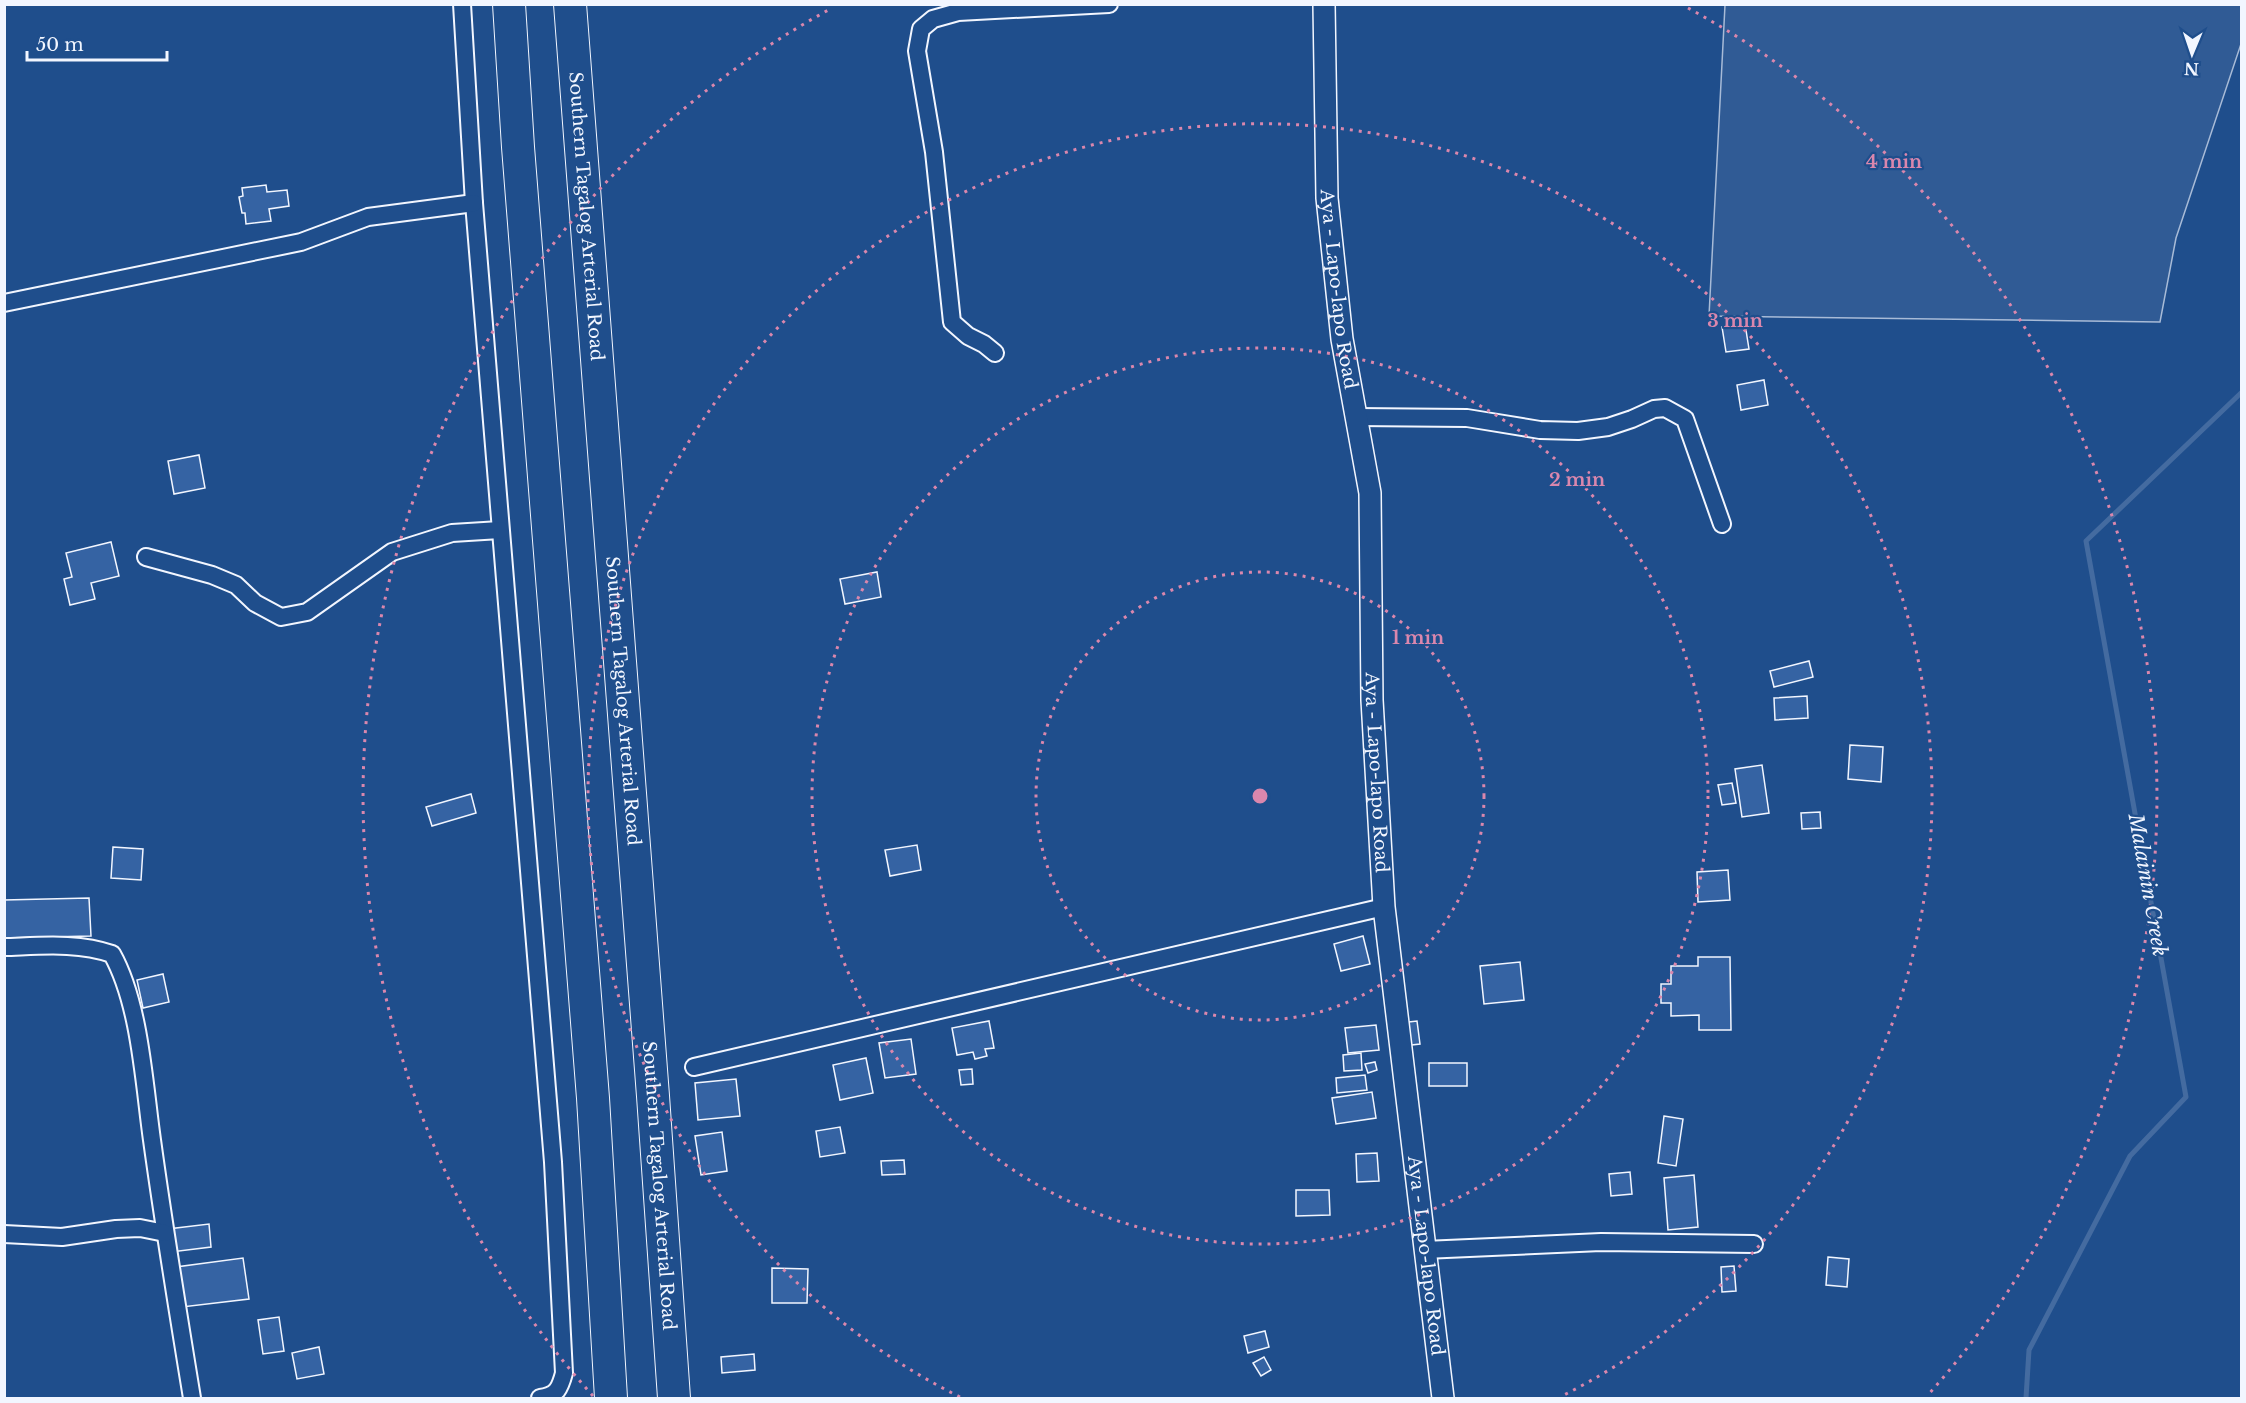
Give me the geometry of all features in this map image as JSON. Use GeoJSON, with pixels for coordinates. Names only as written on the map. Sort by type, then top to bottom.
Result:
{"type":"FeatureCollection","features":[{"type":"Feature","properties":{"kind":"highway"},"geometry":{"type":"LineString","coordinates":[[509,4],[593,1098],[611,1398]]}},
{"type":"Feature","properties":{"kind":"highway","name":"Southern Tagalog Arterial Road"},"geometry":{"type":"LineString","coordinates":[[570,4],[674,1398]]}},
{"type":"Feature","properties":{"kind":"street"},"geometry":{"type":"LineString","coordinates":[[462,4],[474,203],[553,1162],[564,1373],[560,1389],[551,1397],[540,1398]]}},
{"type":"Feature","properties":{"kind":"street"},"geometry":{"type":"LineString","coordinates":[[995,353],[968,336],[952,322],[934,152],[917,51],[921,29],[933,19],[958,12],[1109,4]]}},
{"type":"Feature","properties":{"kind":"street","name":"Aya - Lapo-lapo Road"},"geometry":{"type":"LineString","coordinates":[[1324,4],[1328,198],[1342,339],[1370,493],[1372,700],[1384,907],[1443,1398]]}},
{"type":"Feature","properties":{"kind":"street"},"geometry":{"type":"LineString","coordinates":[[4,303],[301,243],[368,217],[474,203]]}},
{"type":"Feature","properties":{"kind":"street"},"geometry":{"type":"LineString","coordinates":[[1356,417],[1467,418],[1540,430],[1578,431],[1608,427],[1654,408],[1665,408],[1685,419],[1722,524]]}},
{"type":"Feature","properties":{"kind":"street"},"geometry":{"type":"LineString","coordinates":[[146,557],[212,575],[236,585],[255,603],[281,617],[307,612],[392,552],[452,533],[500,530]]}},
{"type":"Feature","properties":{"kind":"street"},"geometry":{"type":"LineString","coordinates":[[694,1067],[1384,907]]}},
{"type":"Feature","properties":{"kind":"street"},"geometry":{"type":"LineString","coordinates":[[4,947],[97,948],[112,954],[122,972],[137,1035],[165,1233],[192,1398]]}},
{"type":"Feature","properties":{"kind":"street"},"geometry":{"type":"LineString","coordinates":[[4,1234],[62,1237],[140,1228],[165,1233]]}},
{"type":"Feature","properties":{"kind":"street"},"geometry":{"type":"LineString","coordinates":[[1424,1250],[1601,1242],[1754,1244]]}},
{"type":"Feature","properties":{"kind":"shaded area"},"geometry":{"type":"Polygon","coordinates":[[[1725,5],[2241,5],[2241,44],[2176,238],[2160,322],[1709,316],[1725,5]]]}},
{"type":"Feature","properties":{"kind":"building"},"geometry":{"type":"Polygon","coordinates":[[[266,185],[267,192],[287,190],[289,206],[269,209],[271,221],[246,224],[239,197],[243,196],[242,188],[266,185]]]}},
{"type":"Feature","properties":{"kind":"building"},"geometry":{"type":"Polygon","coordinates":[[[1745,324],[1749,349],[1726,352],[1722,327],[1745,324]]]}},
{"type":"Feature","properties":{"kind":"building"},"geometry":{"type":"Polygon","coordinates":[[[1764,380],[1768,405],[1741,410],[1737,385],[1764,380]]]}},
{"type":"Feature","properties":{"kind":"building"},"geometry":{"type":"Polygon","coordinates":[[[199,455],[205,488],[174,494],[168,461],[199,455]]]}},
{"type":"Feature","properties":{"kind":"building"},"geometry":{"type":"Polygon","coordinates":[[[111,542],[119,576],[91,583],[95,599],[70,605],[64,579],[72,577],[66,553],[111,542]]]}},
{"type":"Feature","properties":{"kind":"building"},"geometry":{"type":"Polygon","coordinates":[[[877,572],[881,597],[845,604],[840,579],[877,572]]]}},
{"type":"Feature","properties":{"kind":"building"},"geometry":{"type":"Polygon","coordinates":[[[1809,661],[1813,677],[1774,687],[1770,671],[1809,661]]]}},
{"type":"Feature","properties":{"kind":"building"},"geometry":{"type":"Polygon","coordinates":[[[1807,696],[1808,718],[1775,720],[1774,698],[1807,696]]]}},
{"type":"Feature","properties":{"kind":"building"},"geometry":{"type":"Polygon","coordinates":[[[1850,745],[1883,747],[1881,782],[1848,779],[1850,745]]]}},
{"type":"Feature","properties":{"kind":"building"},"geometry":{"type":"Polygon","coordinates":[[[1762,765],[1769,813],[1742,817],[1735,769],[1762,765]]]}},
{"type":"Feature","properties":{"kind":"building"},"geometry":{"type":"Polygon","coordinates":[[[1732,783],[1736,803],[1722,805],[1718,785],[1732,783]]]}},
{"type":"Feature","properties":{"kind":"building"},"geometry":{"type":"Polygon","coordinates":[[[471,794],[476,813],[432,826],[426,807],[471,794]]]}},
{"type":"Feature","properties":{"kind":"building"},"geometry":{"type":"Polygon","coordinates":[[[1820,812],[1821,828],[1802,829],[1801,813],[1820,812]]]}},
{"type":"Feature","properties":{"kind":"building"},"geometry":{"type":"Polygon","coordinates":[[[917,845],[921,870],[890,876],[885,850],[917,845]]]}},
{"type":"Feature","properties":{"kind":"building"},"geometry":{"type":"Polygon","coordinates":[[[113,847],[143,849],[141,880],[111,878],[113,847]]]}},
{"type":"Feature","properties":{"kind":"building"},"geometry":{"type":"Polygon","coordinates":[[[1728,870],[1730,900],[1698,902],[1697,872],[1728,870]]]}},
{"type":"Feature","properties":{"kind":"building"},"geometry":{"type":"Polygon","coordinates":[[[89,898],[91,936],[4,938],[4,900],[89,898]]]}},
{"type":"Feature","properties":{"kind":"building"},"geometry":{"type":"Polygon","coordinates":[[[1363,936],[1370,964],[1341,971],[1334,944],[1363,936]]]}},
{"type":"Feature","properties":{"kind":"building"},"geometry":{"type":"Polygon","coordinates":[[[1698,957],[1730,957],[1731,1030],[1699,1030],[1699,1015],[1671,1016],[1671,1003],[1661,1003],[1661,984],[1671,984],[1671,966],[1698,966],[1698,957]]]}},
{"type":"Feature","properties":{"kind":"building"},"geometry":{"type":"Polygon","coordinates":[[[1520,962],[1524,1000],[1484,1004],[1480,966],[1520,962]]]}},
{"type":"Feature","properties":{"kind":"building"},"geometry":{"type":"Polygon","coordinates":[[[163,974],[169,1002],[143,1008],[137,980],[163,974]]]}},
{"type":"Feature","properties":{"kind":"building"},"geometry":{"type":"Polygon","coordinates":[[[989,1021],[994,1048],[985,1049],[987,1056],[975,1059],[973,1052],[957,1055],[952,1028],[989,1021]]]}},
{"type":"Feature","properties":{"kind":"building"},"geometry":{"type":"Polygon","coordinates":[[[1417,1021],[1420,1044],[1403,1046],[1400,1023],[1417,1021]]]}},
{"type":"Feature","properties":{"kind":"building"},"geometry":{"type":"Polygon","coordinates":[[[1376,1025],[1379,1050],[1348,1053],[1345,1028],[1376,1025]]]}},
{"type":"Feature","properties":{"kind":"building"},"geometry":{"type":"Polygon","coordinates":[[[911,1039],[916,1074],[885,1078],[879,1043],[911,1039]]]}},
{"type":"Feature","properties":{"kind":"building"},"geometry":{"type":"Polygon","coordinates":[[[1361,1053],[1362,1070],[1344,1071],[1343,1055],[1361,1053]]]}},
{"type":"Feature","properties":{"kind":"building"},"geometry":{"type":"Polygon","coordinates":[[[866,1058],[873,1093],[840,1100],[833,1065],[866,1058]]]}},
{"type":"Feature","properties":{"kind":"building"},"geometry":{"type":"Polygon","coordinates":[[[1375,1062],[1377,1070],[1368,1073],[1365,1064],[1375,1062]]]}},
{"type":"Feature","properties":{"kind":"building"},"geometry":{"type":"Polygon","coordinates":[[[1429,1063],[1467,1063],[1467,1086],[1429,1086],[1429,1063]]]}},
{"type":"Feature","properties":{"kind":"building"},"geometry":{"type":"Polygon","coordinates":[[[972,1069],[973,1084],[961,1085],[959,1070],[972,1069]]]}},
{"type":"Feature","properties":{"kind":"building"},"geometry":{"type":"Polygon","coordinates":[[[1365,1075],[1367,1090],[1337,1093],[1336,1078],[1365,1075]]]}},
{"type":"Feature","properties":{"kind":"building"},"geometry":{"type":"Polygon","coordinates":[[[736,1079],[740,1116],[698,1120],[695,1083],[736,1079]]]}},
{"type":"Feature","properties":{"kind":"building"},"geometry":{"type":"Polygon","coordinates":[[[1372,1092],[1376,1118],[1336,1124],[1332,1098],[1372,1092]]]}},
{"type":"Feature","properties":{"kind":"building"},"geometry":{"type":"Polygon","coordinates":[[[1664,1116],[1683,1119],[1676,1166],[1658,1163],[1664,1116]]]}},
{"type":"Feature","properties":{"kind":"building"},"geometry":{"type":"Polygon","coordinates":[[[840,1127],[845,1153],[820,1157],[816,1131],[840,1127]]]}},
{"type":"Feature","properties":{"kind":"building"},"geometry":{"type":"Polygon","coordinates":[[[722,1132],[727,1171],[701,1175],[695,1136],[722,1132]]]}},
{"type":"Feature","properties":{"kind":"building"},"geometry":{"type":"Polygon","coordinates":[[[1377,1153],[1379,1181],[1357,1182],[1356,1154],[1377,1153]]]}},
{"type":"Feature","properties":{"kind":"building"},"geometry":{"type":"Polygon","coordinates":[[[904,1160],[905,1174],[882,1175],[881,1161],[904,1160]]]}},
{"type":"Feature","properties":{"kind":"building"},"geometry":{"type":"Polygon","coordinates":[[[1630,1172],[1632,1194],[1611,1196],[1609,1174],[1630,1172]]]}},
{"type":"Feature","properties":{"kind":"building"},"geometry":{"type":"Polygon","coordinates":[[[1694,1175],[1698,1227],[1668,1230],[1664,1178],[1694,1175]]]}},
{"type":"Feature","properties":{"kind":"building"},"geometry":{"type":"Polygon","coordinates":[[[1296,1190],[1329,1190],[1330,1215],[1296,1216],[1296,1190]]]}},
{"type":"Feature","properties":{"kind":"building"},"geometry":{"type":"Polygon","coordinates":[[[209,1224],[211,1247],[171,1252],[168,1229],[209,1224]]]}},
{"type":"Feature","properties":{"kind":"building"},"geometry":{"type":"Polygon","coordinates":[[[1828,1257],[1849,1259],[1847,1287],[1826,1285],[1828,1257]]]}},
{"type":"Feature","properties":{"kind":"building"},"geometry":{"type":"Polygon","coordinates":[[[243,1258],[249,1299],[182,1307],[176,1267],[243,1258]]]}},
{"type":"Feature","properties":{"kind":"building"},"geometry":{"type":"Polygon","coordinates":[[[1734,1266],[1736,1291],[1722,1292],[1721,1267],[1734,1266]]]}},
{"type":"Feature","properties":{"kind":"building"},"geometry":{"type":"Polygon","coordinates":[[[772,1268],[808,1269],[807,1303],[772,1303],[772,1268]]]}},
{"type":"Feature","properties":{"kind":"building"},"geometry":{"type":"Polygon","coordinates":[[[279,1317],[284,1351],[263,1354],[258,1320],[279,1317]]]}},
{"type":"Feature","properties":{"kind":"building"},"geometry":{"type":"Polygon","coordinates":[[[1265,1331],[1269,1347],[1248,1353],[1244,1336],[1265,1331]]]}},
{"type":"Feature","properties":{"kind":"building"},"geometry":{"type":"Polygon","coordinates":[[[319,1347],[324,1374],[297,1379],[292,1353],[319,1347]]]}},
{"type":"Feature","properties":{"kind":"building"},"geometry":{"type":"Polygon","coordinates":[[[754,1354],[755,1370],[722,1373],[721,1357],[754,1354]]]}},
{"type":"Feature","properties":{"kind":"building"},"geometry":{"type":"Polygon","coordinates":[[[1264,1357],[1271,1370],[1261,1376],[1253,1363],[1264,1357]]]}},
{"type":"Feature","properties":{"kind":"waterway","name":"Malainin Creek"},"geometry":{"type":"LineString","coordinates":[[2026,1398],[2029,1350],[2130,1156],[2186,1097],[2086,541],[2242,392]]}}]}
